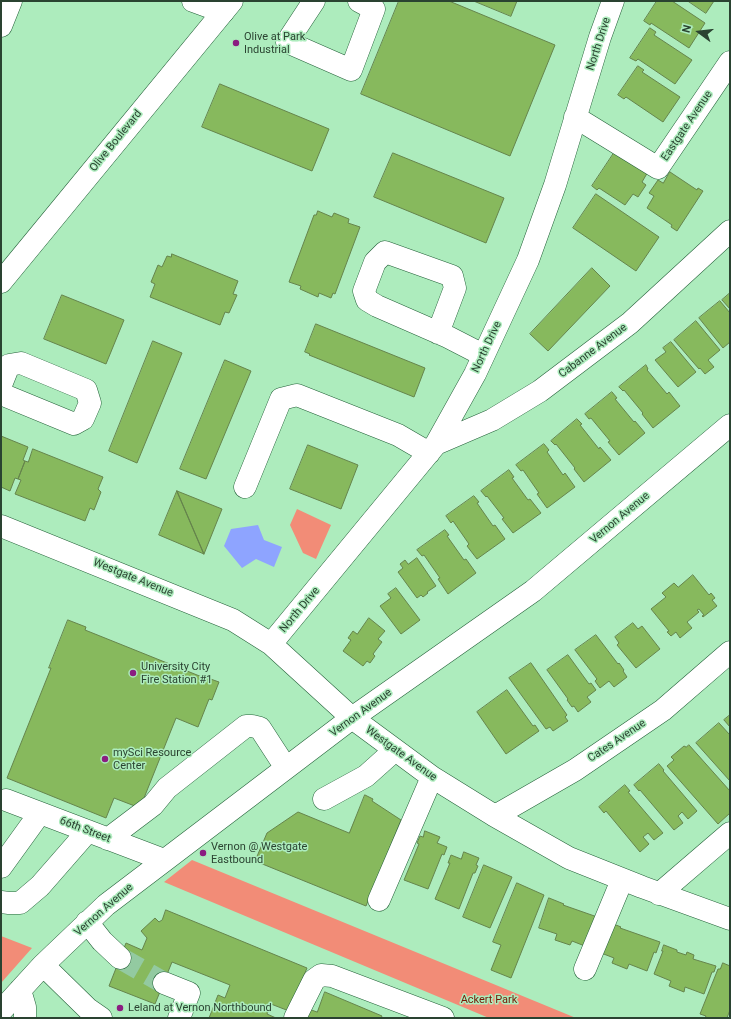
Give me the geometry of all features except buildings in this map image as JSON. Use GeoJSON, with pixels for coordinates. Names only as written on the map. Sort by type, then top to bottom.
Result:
{"type":"FeatureCollection","features":[{"type":"Feature","properties":{"kind":"street"},"geometry":{"type":"LineString","coordinates":[[1,26],[11,1]]}},
{"type":"Feature","properties":{"kind":"street"},"geometry":{"type":"LineString","coordinates":[[193,1],[227,7]]}},
{"type":"Feature","properties":{"kind":"street"},"geometry":{"type":"LineString","coordinates":[[314,1],[286,42],[350,70],[374,9],[359,1]]}},
{"type":"Feature","properties":{"kind":"street","name":"North Drive"},"geometry":{"type":"LineString","coordinates":[[271,644],[432,449],[475,374],[528,260],[555,185],[600,37],[613,1]]}},
{"type":"Feature","properties":{"kind":"street","name":"Olive Boulevard"},"geometry":{"type":"LineString","coordinates":[[1,282],[227,7]]}},
{"type":"Feature","properties":{"kind":"street","name":"Eastgate Avenue"},"geometry":{"type":"LineString","coordinates":[[576,117],[658,168],[730,62]]}},
{"type":"Feature","properties":{"kind":"street","name":"Cabanne Avenue"},"geometry":{"type":"LineString","coordinates":[[432,449],[492,420],[540,391],[630,323],[730,231]]}},
{"type":"Feature","properties":{"kind":"street"},"geometry":{"type":"LineString","coordinates":[[438,333],[483,355]]}},
{"type":"Feature","properties":{"kind":"street"},"geometry":{"type":"LineString","coordinates":[[1,385],[9,364],[21,363],[86,390],[90,403],[83,420],[74,424],[1,394]]}},
{"type":"Feature","properties":{"kind":"street"},"geometry":{"type":"LineString","coordinates":[[245,487],[281,400],[297,395],[432,449]]}},
{"type":"Feature","properties":{"kind":"street","name":"Vernon Avenue"},"geometry":{"type":"LineString","coordinates":[[1,1010],[43,964],[106,905],[352,718],[533,591],[730,425]]}},
{"type":"Feature","properties":{"kind":"street","name":"Westgate Avenue"},"geometry":{"type":"LineString","coordinates":[[1,526],[233,620],[271,644],[352,718],[432,776],[495,816],[569,858],[622,880],[730,919]]}},
{"type":"Feature","properties":{"kind":"street","name":"Cates Avenue"},"geometry":{"type":"LineString","coordinates":[[495,816],[575,770],[663,710],[730,652]]}},
{"type":"Feature","properties":{"kind":"street"},"geometry":{"type":"LineString","coordinates":[[1,902],[20,903],[98,835],[153,805],[167,788],[246,726],[260,728],[286,768]]}},
{"type":"Feature","properties":{"kind":"street"},"geometry":{"type":"LineString","coordinates":[[324,799],[366,776],[395,750]]}},
{"type":"Feature","properties":{"kind":"street"},"geometry":{"type":"LineString","coordinates":[[379,900],[432,776]]}},
{"type":"Feature","properties":{"kind":"street","name":"66th Street"},"geometry":{"type":"LineString","coordinates":[[6,800],[164,860]]}},
{"type":"Feature","properties":{"kind":"street"},"geometry":{"type":"LineString","coordinates":[[1,867],[40,813]]}},
{"type":"Feature","properties":{"kind":"street"},"geometry":{"type":"LineString","coordinates":[[659,894],[730,833]]}},
{"type":"Feature","properties":{"kind":"street"},"geometry":{"type":"LineString","coordinates":[[585,969],[622,880]]}},
{"type":"Feature","properties":{"kind":"street"},"geometry":{"type":"LineString","coordinates":[[87,922],[120,958]]}},
{"type":"Feature","properties":{"kind":"street"},"geometry":{"type":"LineString","coordinates":[[43,964],[88,1009],[101,1018]]}},
{"type":"Feature","properties":{"kind":"street"},"geometry":{"type":"LineString","coordinates":[[295,1018],[314,980],[321,975],[332,976],[443,1018]]}},
{"type":"Feature","properties":{"kind":"street"},"geometry":{"type":"LineString","coordinates":[[164,983],[189,993],[179,1018]]}},
{"type":"Feature","properties":{"kind":"street"},"geometry":{"type":"LineString","coordinates":[[20,990],[25,1007],[25,1018]]}},
{"type":"Feature","properties":{"kind":"green space"},"geometry":{"type":"Polygon","coordinates":[[[297,509],[331,525],[316,559],[303,553],[290,525],[297,509]]]}},
{"type":"Feature","properties":{"kind":"green space","name":"Ackert Park"},"geometry":{"type":"Polygon","coordinates":[[[192,860],[576,1018],[489,1018],[164,882],[192,860]]]}},
{"type":"Feature","properties":{"kind":"green space"},"geometry":{"type":"Polygon","coordinates":[[[1,936],[32,948],[1,983],[1,936]]]}},
{"type":"Feature","properties":{"kind":"water"},"geometry":{"type":"Polygon","coordinates":[[[258,525],[264,540],[282,547],[274,567],[256,559],[242,568],[224,546],[231,529],[258,525]]]}},
{"type":"Feature","properties":{"kind":"tunnel"},"geometry":{"type":"LineString","coordinates":[[120,958],[164,983]]}},
{"type":"Feature","properties":{"kind":"place","name":"Olive at Park Industrial"},"geometry":{"type":"Point","coordinates":[236,43]}},
{"type":"Feature","properties":{"kind":"place","name":"University City Fire Station #1"},"geometry":{"type":"Point","coordinates":[133,673]}},
{"type":"Feature","properties":{"kind":"place","name":"mySci Resource Center"},"geometry":{"type":"Point","coordinates":[105,759]}},
{"type":"Feature","properties":{"kind":"place","name":"Vernon @ Westgate Eastbound"},"geometry":{"type":"Point","coordinates":[203,853]}},
{"type":"Feature","properties":{"kind":"place","name":"Leland at Vernon Northbound"},"geometry":{"type":"Point","coordinates":[120,1008]}}]}
